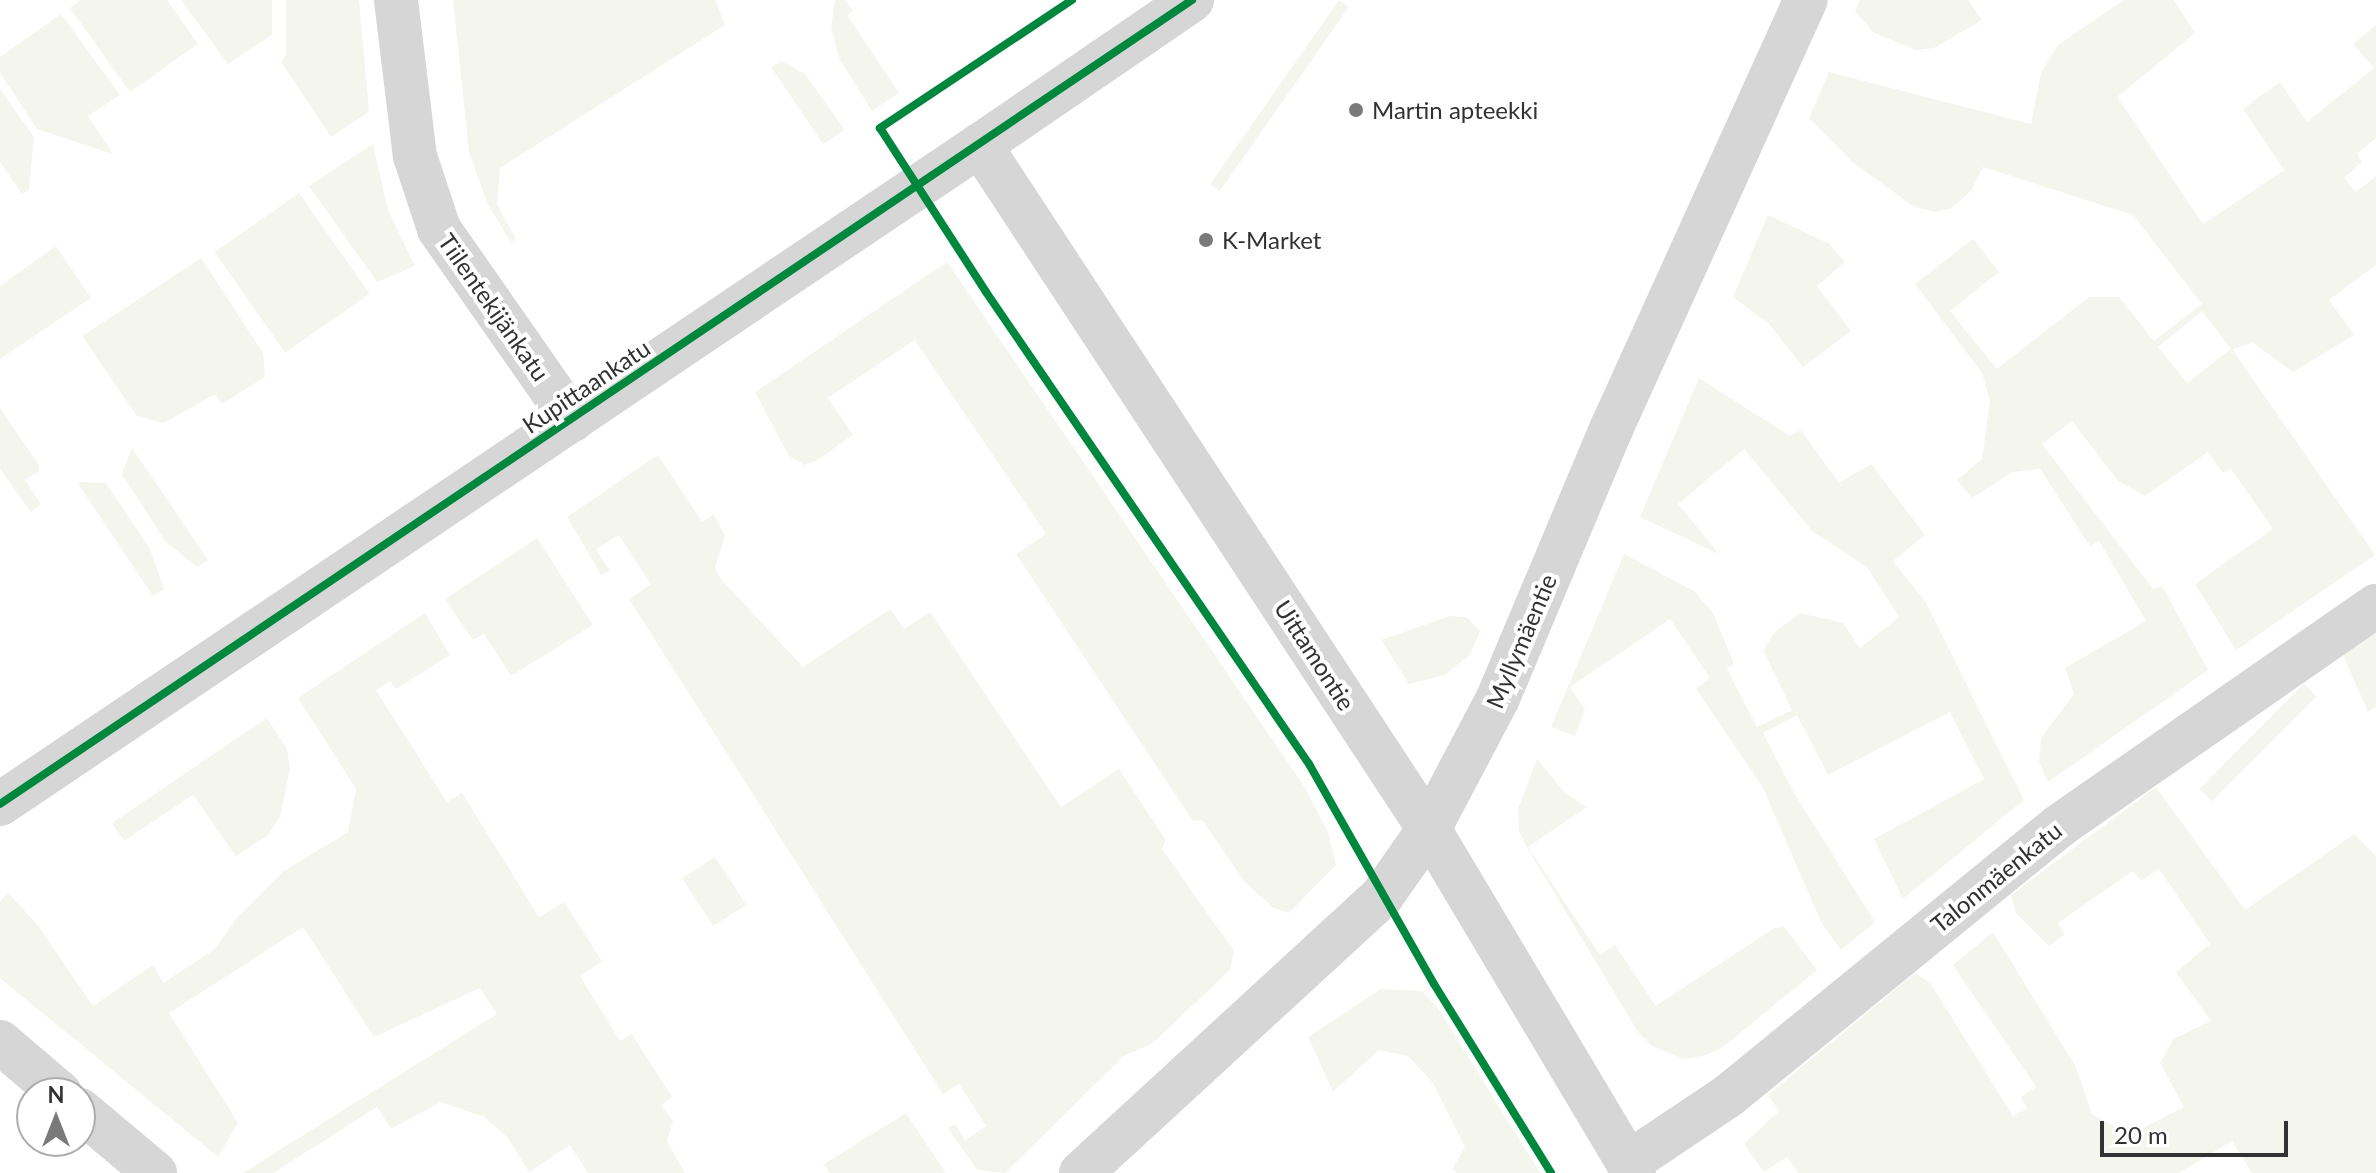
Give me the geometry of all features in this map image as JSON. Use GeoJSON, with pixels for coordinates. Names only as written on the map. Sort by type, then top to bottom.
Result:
{"type":"FeatureCollection","features":[{"type":"Feature","properties":{"kind":"street","name":"Tiilentekijänkatu"},"geometry":{"type":"LineString","coordinates":[[396,0],[415,156],[439,229],[572,420]]}},
{"type":"Feature","properties":{"kind":"street","name":"Kupittaankatu"},"geometry":{"type":"LineString","coordinates":[[0,804],[1192,0]]}},
{"type":"Feature","properties":{"kind":"street","name":"Myllymäentie"},"geometry":{"type":"LineString","coordinates":[[1081,1173],[1382,896],[1429,829],[1498,698],[1612,427],[1806,0]]}},
{"type":"Feature","properties":{"kind":"street","name":"Uittamontie"},"geometry":{"type":"LineString","coordinates":[[980,145],[1429,829],[1631,1168]]}},
{"type":"Feature","properties":{"kind":"street","name":"Talonmäenkatu"},"geometry":{"type":"LineString","coordinates":[[1631,1168],[1728,1096],[2059,826],[2376,606]]}},
{"type":"Feature","properties":{"kind":"street"},"geometry":{"type":"LineString","coordinates":[[0,1042],[41,1077]]}},
{"type":"Feature","properties":{"kind":"street"},"geometry":{"type":"LineString","coordinates":[[96,1123],[155,1173]]}},
{"type":"Feature","properties":{"kind":"shaded area"},"geometry":{"type":"Polygon","coordinates":[[[81,0],[167,0],[198,44],[130,92],[70,8],[81,0]]]}},
{"type":"Feature","properties":{"kind":"shaded area"},"geometry":{"type":"Polygon","coordinates":[[[181,0],[272,0],[272,35],[228,64],[181,0]]]}},
{"type":"Feature","properties":{"kind":"shaded area"},"geometry":{"type":"Polygon","coordinates":[[[286,0],[359,0],[369,112],[331,137],[281,62],[286,54],[286,0]]]}},
{"type":"Feature","properties":{"kind":"shaded area"},"geometry":{"type":"Polygon","coordinates":[[[453,0],[715,0],[725,25],[500,168],[497,204],[516,239],[511,242],[488,205],[469,152],[453,0]]]}},
{"type":"Feature","properties":{"kind":"shaded area"},"geometry":{"type":"Polygon","coordinates":[[[835,0],[845,0],[853,11],[847,15],[899,93],[872,111],[840,60],[831,28],[835,0]]]}},
{"type":"Feature","properties":{"kind":"shaded area"},"geometry":{"type":"Polygon","coordinates":[[[1339,0],[1349,7],[1220,191],[1210,184],[1339,0]]]}},
{"type":"Feature","properties":{"kind":"shaded area"},"geometry":{"type":"Polygon","coordinates":[[[1860,0],[1968,0],[1982,20],[1934,48],[1916,50],[1874,33],[1855,11],[1860,0]]]}},
{"type":"Feature","properties":{"kind":"shaded area"},"geometry":{"type":"Polygon","coordinates":[[[2124,0],[2174,0],[2195,33],[2117,97],[2203,224],[2284,170],[2243,109],[2280,82],[2307,122],[2374,68],[2353,44],[2376,25],[2376,138],[2357,154],[2362,162],[2344,178],[2356,192],[2376,176],[2376,265],[2329,300],[2354,335],[2293,372],[2253,343],[2232,349],[2375,555],[2236,650],[2195,584],[2273,529],[2231,469],[2223,473],[2208,452],[2145,496],[2118,481],[2072,421],[2042,444],[2153,589],[2162,586],[2208,670],[2048,782],[2039,761],[2041,738],[2074,694],[2065,668],[2146,621],[2099,541],[2090,546],[2040,469],[2012,472],[1972,498],[1957,480],[1982,459],[1990,401],[1982,373],[1915,284],[1973,239],[1999,272],[1950,311],[1997,369],[2089,297],[2119,297],[2154,341],[2202,304],[2133,215],[1983,167],[1971,191],[1950,209],[1934,212],[1913,206],[1852,162],[1809,118],[1829,72],[2031,124],[2041,73],[2058,45],[2124,0]],[[2202,311],[2158,347],[2187,383],[2231,349],[2202,311]]]}},
{"type":"Feature","properties":{"kind":"shaded area"},"geometry":{"type":"Polygon","coordinates":[[[61,14],[120,95],[88,116],[113,154],[37,129],[0,73],[0,57],[61,14]]]}},
{"type":"Feature","properties":{"kind":"shaded area"},"geometry":{"type":"Polygon","coordinates":[[[782,61],[805,74],[845,130],[823,144],[771,67],[782,61]]]}},
{"type":"Feature","properties":{"kind":"shaded area"},"geometry":{"type":"Polygon","coordinates":[[[0,89],[34,137],[29,190],[22,194],[0,162],[0,89]]]}},
{"type":"Feature","properties":{"kind":"shaded area"},"geometry":{"type":"Polygon","coordinates":[[[373,144],[388,210],[415,266],[377,282],[309,186],[373,144]]]}},
{"type":"Feature","properties":{"kind":"shaded area"},"geometry":{"type":"Polygon","coordinates":[[[299,193],[370,294],[285,353],[215,252],[299,193]]]}},
{"type":"Feature","properties":{"kind":"shaded area"},"geometry":{"type":"Polygon","coordinates":[[[1768,215],[1828,243],[1845,262],[1817,286],[1851,331],[1803,367],[1769,324],[1733,297],[1768,215]]]}},
{"type":"Feature","properties":{"kind":"shaded area"},"geometry":{"type":"Polygon","coordinates":[[[56,246],[91,298],[0,359],[0,286],[56,246]]]}},
{"type":"Feature","properties":{"kind":"shaded area"},"geometry":{"type":"Polygon","coordinates":[[[201,258],[263,353],[265,377],[222,404],[215,394],[164,423],[137,416],[82,336],[201,258]]]}},
{"type":"Feature","properties":{"kind":"shaded area"},"geometry":{"type":"Polygon","coordinates":[[[947,262],[1304,786],[1328,832],[1336,865],[1289,913],[1272,907],[1245,882],[1202,820],[1193,821],[1016,554],[1046,534],[915,340],[828,398],[853,435],[816,461],[804,465],[788,455],[755,392],[947,262]]]}},
{"type":"Feature","properties":{"kind":"shaded area"},"geometry":{"type":"Polygon","coordinates":[[[1699,378],[1790,436],[1801,430],[1839,483],[1871,464],[1925,535],[1893,561],[1925,601],[2024,800],[1903,899],[1874,839],[1984,779],[1950,712],[1828,775],[1797,715],[1763,733],[1794,793],[1875,922],[1841,950],[1822,924],[1762,786],[1696,689],[1710,678],[1670,619],[1570,687],[1585,710],[1575,736],[1551,727],[1624,554],[1694,591],[1713,613],[1734,664],[1727,669],[1757,727],[1792,710],[1763,650],[1775,632],[1800,613],[1843,623],[1860,648],[1899,617],[1867,567],[1812,531],[1744,449],[1678,504],[1719,554],[1640,517],[1699,378]]]}},
{"type":"Feature","properties":{"kind":"shaded area"},"geometry":{"type":"Polygon","coordinates":[[[0,408],[39,465],[39,471],[25,480],[41,504],[31,512],[0,469],[0,408]]]}},
{"type":"Feature","properties":{"kind":"shaded area"},"geometry":{"type":"Polygon","coordinates":[[[132,448],[208,560],[197,567],[165,541],[122,474],[132,448]]]}},
{"type":"Feature","properties":{"kind":"shaded area"},"geometry":{"type":"Polygon","coordinates":[[[658,455],[702,522],[714,514],[725,536],[715,568],[721,579],[803,667],[890,609],[904,629],[930,612],[1061,807],[1119,769],[1166,840],[1162,849],[1234,951],[1230,970],[1153,1043],[1124,1056],[1005,1173],[977,1170],[948,1128],[955,1124],[965,1140],[986,1126],[959,1084],[943,1094],[629,599],[651,584],[619,535],[596,549],[610,571],[601,575],[567,517],[658,455]]]}},
{"type":"Feature","properties":{"kind":"shaded area"},"geometry":{"type":"Polygon","coordinates":[[[77,482],[106,483],[150,549],[164,589],[153,596],[77,482]]]}},
{"type":"Feature","properties":{"kind":"shaded area"},"geometry":{"type":"Polygon","coordinates":[[[537,538],[593,625],[511,676],[484,634],[473,640],[445,599],[537,538]]]}},
{"type":"Feature","properties":{"kind":"shaded area"},"geometry":{"type":"Polygon","coordinates":[[[425,613],[450,655],[396,689],[390,681],[376,690],[447,802],[462,793],[539,917],[564,902],[602,961],[580,976],[620,1041],[632,1034],[672,1097],[661,1105],[673,1121],[667,1141],[685,1173],[588,1173],[570,1145],[529,1172],[507,1137],[484,1117],[441,1102],[391,1129],[377,1107],[273,1173],[243,1173],[497,1014],[480,988],[374,1037],[303,927],[169,1013],[238,1123],[218,1157],[0,978],[0,902],[8,892],[39,927],[93,1006],[153,965],[163,983],[215,949],[238,916],[284,871],[348,832],[356,789],[298,698],[425,613]]]}},
{"type":"Feature","properties":{"kind":"shaded area"},"geometry":{"type":"Polygon","coordinates":[[[1450,616],[1466,617],[1480,631],[1470,655],[1445,675],[1409,684],[1381,640],[1450,616]]]}},
{"type":"Feature","properties":{"kind":"shaded area"},"geometry":{"type":"Polygon","coordinates":[[[2376,632],[2376,706],[2368,712],[2343,655],[2376,632]]]}},
{"type":"Feature","properties":{"kind":"shaded area"},"geometry":{"type":"Polygon","coordinates":[[[2304,684],[2317,697],[2212,801],[2199,789],[2304,684]]]}},
{"type":"Feature","properties":{"kind":"shaded area"},"geometry":{"type":"Polygon","coordinates":[[[267,718],[287,749],[290,769],[280,817],[267,836],[236,856],[193,795],[124,841],[112,823],[267,718]]]}},
{"type":"Feature","properties":{"kind":"shaded area"},"geometry":{"type":"Polygon","coordinates":[[[1537,759],[1565,793],[1587,807],[1528,847],[1600,955],[1615,945],[1656,1006],[1774,928],[1784,927],[1817,970],[1723,1047],[1704,1056],[1684,1059],[1653,1047],[1638,1032],[1526,846],[1519,831],[1518,809],[1537,759]]]}},
{"type":"Feature","properties":{"kind":"shaded area"},"geometry":{"type":"Polygon","coordinates":[[[2156,787],[2245,910],[2354,834],[2376,856],[2376,1173],[2252,1173],[2232,1141],[2179,1173],[1799,1173],[1787,1157],[1764,1172],[1744,1144],[1779,1111],[1768,1095],[1915,973],[1931,984],[2013,1116],[2027,1109],[2021,1097],[2036,1087],[1953,965],[1993,932],[2076,1067],[2092,1114],[2129,1135],[2184,1107],[2160,1063],[2173,1039],[2211,1021],[2176,972],[2210,944],[2159,869],[2141,881],[2133,871],[2058,923],[2065,934],[2049,946],[2016,913],[2011,895],[2156,787]]]}},
{"type":"Feature","properties":{"kind":"shaded area"},"geometry":{"type":"Polygon","coordinates":[[[715,857],[746,905],[713,926],[682,878],[715,857]]]}},
{"type":"Feature","properties":{"kind":"shaded area"},"geometry":{"type":"Polygon","coordinates":[[[1381,989],[1422,991],[1438,1008],[1540,1173],[1456,1173],[1452,1169],[1465,1147],[1433,1083],[1408,1056],[1379,1050],[1333,1092],[1308,1037],[1381,989]]]}},
{"type":"Feature","properties":{"kind":"shaded area"},"geometry":{"type":"Polygon","coordinates":[[[906,1113],[946,1173],[830,1173],[824,1164],[906,1113]]]}},
{"type":"Feature","properties":{"kind":"cycle path"},"geometry":{"type":"LineString","coordinates":[[1072,0],[880,128],[986,292],[1309,764],[1434,984],[1551,1173]]}},
{"type":"Feature","properties":{"kind":"cycle path"},"geometry":{"type":"LineString","coordinates":[[0,804],[1192,0]]}},
{"type":"Feature","properties":{"kind":"place","name":"Martin apteekki"},"geometry":{"type":"Point","coordinates":[1356,110]}},
{"type":"Feature","properties":{"kind":"place","name":"K-Market"},"geometry":{"type":"Point","coordinates":[1206,240]}}]}
